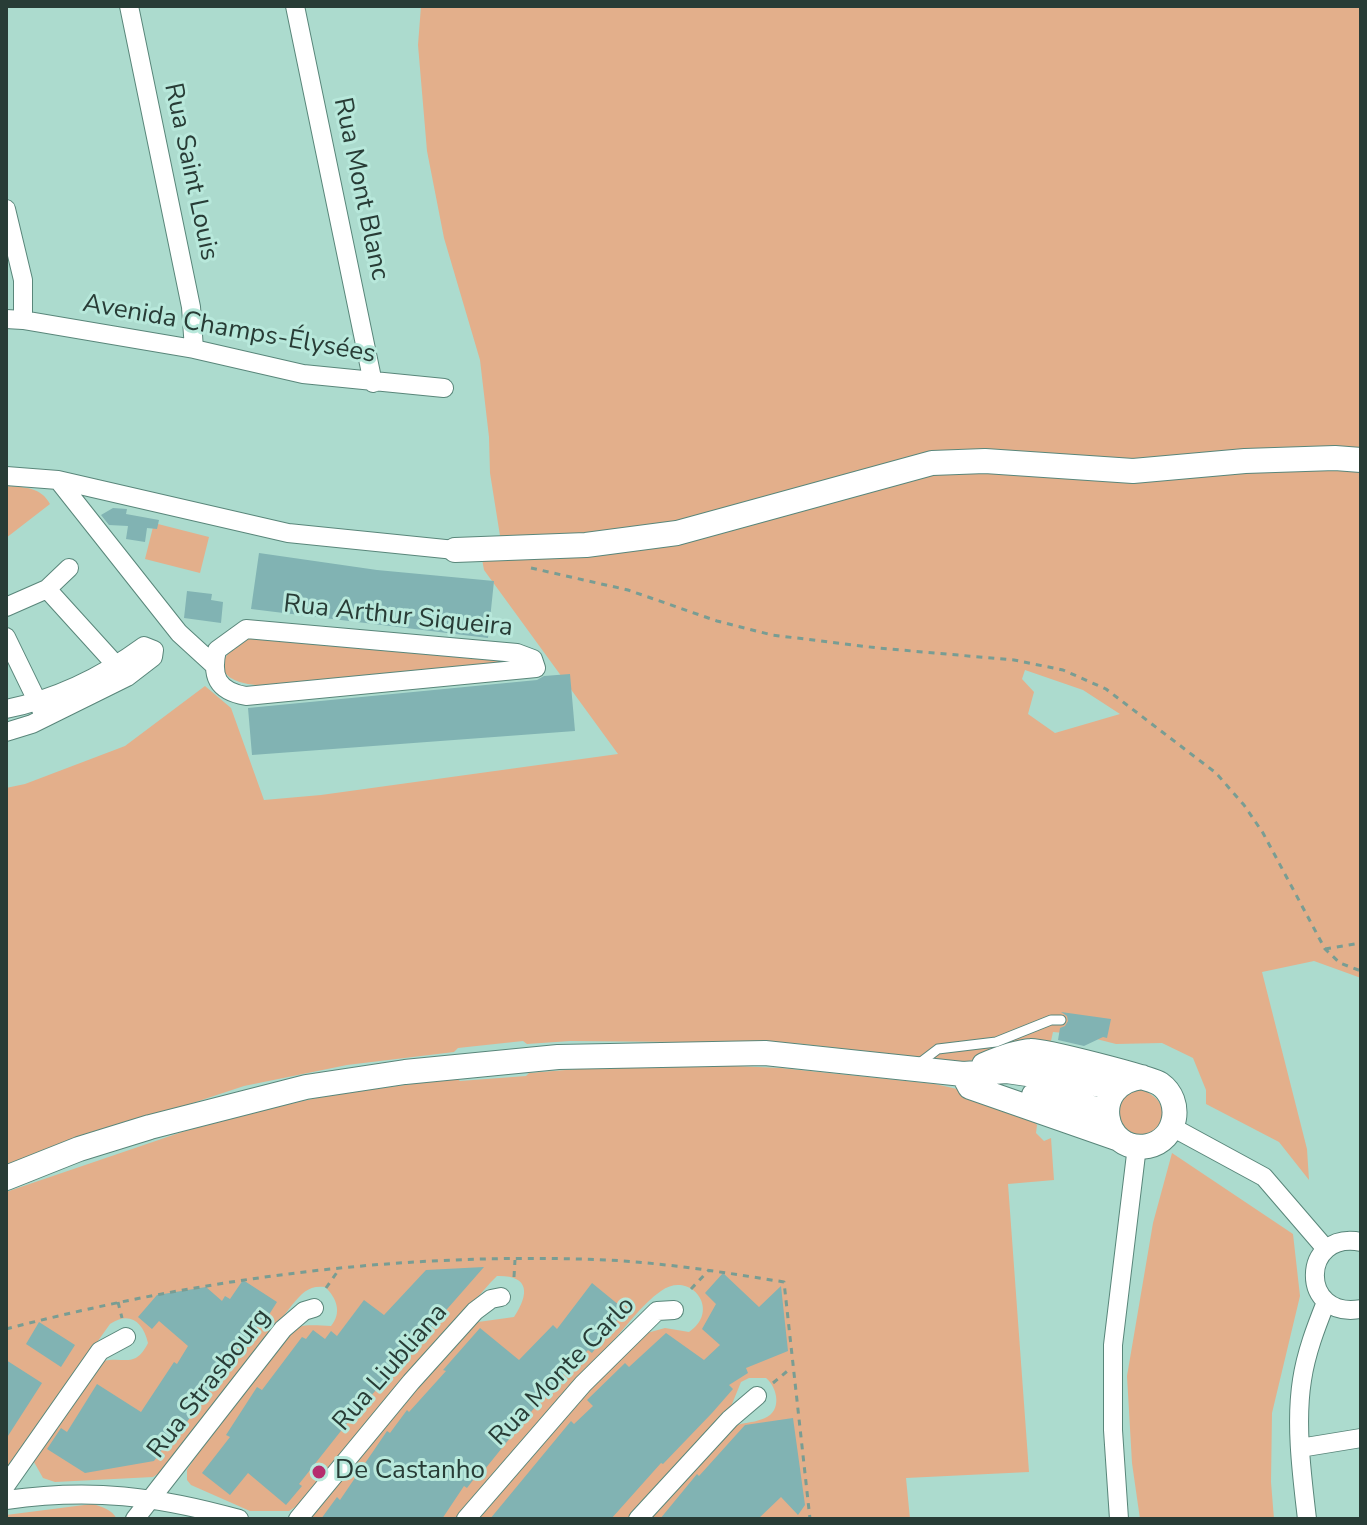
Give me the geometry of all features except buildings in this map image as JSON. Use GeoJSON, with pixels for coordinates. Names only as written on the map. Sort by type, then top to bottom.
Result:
{"type":"FeatureCollection","features":[{"type":"Feature","properties":{"kind":"street","name":"Rua Saint Louis"},"geometry":{"type":"LineString","coordinates":[[129,6],[191,307],[194,349]]}},
{"type":"Feature","properties":{"kind":"street","name":"Rua Mont Blanc"},"geometry":{"type":"LineString","coordinates":[[295,6],[373,383]]}},
{"type":"Feature","properties":{"kind":"street"},"geometry":{"type":"LineString","coordinates":[[6,209],[23,280],[14,320]]}},
{"type":"Feature","properties":{"kind":"street","name":"Avenida Champs-Élysées"},"geometry":{"type":"LineString","coordinates":[[14,320],[194,349],[303,374],[444,388]]}},
{"type":"Feature","properties":{"kind":"street"},"geometry":{"type":"LineString","coordinates":[[6,476],[58,480],[288,533],[455,550],[586,545],[677,533],[932,463],[985,461],[1133,471],[1245,461],[1361,460]]}},
{"type":"Feature","properties":{"kind":"street","name":"Rua Arthur Siqueira"},"geometry":{"type":"LineString","coordinates":[[58,480],[179,633],[214,665],[225,690],[246,696],[536,668],[533,659],[517,653],[246,629],[217,650],[214,665]]}},
{"type":"Feature","properties":{"kind":"street"},"geometry":{"type":"LineString","coordinates":[[6,607],[47,589],[69,568]]}},
{"type":"Feature","properties":{"kind":"street"},"geometry":{"type":"LineString","coordinates":[[6,732],[22,728],[42,710],[121,672],[47,589]]}},
{"type":"Feature","properties":{"kind":"street"},"geometry":{"type":"LineString","coordinates":[[6,637],[42,710]]}},
{"type":"Feature","properties":{"kind":"street"},"geometry":{"type":"LineString","coordinates":[[6,709],[42,710]]}},
{"type":"Feature","properties":{"kind":"street"},"geometry":{"type":"LineString","coordinates":[[1029,1051],[1048,1052],[1142,1077],[1163,1086],[1174,1105],[1172,1127],[1157,1142],[1128,1142],[970,1087],[963,1074],[1002,1071],[1029,1051]]}},
{"type":"Feature","properties":{"kind":"street"},"geometry":{"type":"LineString","coordinates":[[6,1178],[79,1149],[193,1114],[331,1082],[558,1057],[695,1054],[804,1056],[963,1074],[1002,1071],[1110,1095]]}},
{"type":"Feature","properties":{"kind":"street"},"geometry":{"type":"LineString","coordinates":[[1092,1065],[1110,1095],[1109,1124],[1128,1142]]}},
{"type":"Feature","properties":{"kind":"street"},"geometry":{"type":"LineString","coordinates":[[1110,1095],[1124,1082],[1142,1077]]}},
{"type":"Feature","properties":{"kind":"street"},"geometry":{"type":"LineString","coordinates":[[1172,1127],[1264,1177],[1326,1249]]}},
{"type":"Feature","properties":{"kind":"street"},"geometry":{"type":"LineString","coordinates":[[1119,1519],[1113,1430],[1113,1345],[1128,1142]]}},
{"type":"Feature","properties":{"kind":"street"},"geometry":{"type":"LineString","coordinates":[[1361,1242],[1342,1241],[1326,1249],[1314,1270],[1315,1282],[1326,1302],[1348,1311],[1361,1309]]}},
{"type":"Feature","properties":{"kind":"street","name":"Rua Liubliana"},"geometry":{"type":"LineString","coordinates":[[298,1519],[411,1382],[475,1311],[491,1299],[501,1297]]}},
{"type":"Feature","properties":{"kind":"street"},"geometry":{"type":"LineString","coordinates":[[1307,1519],[1300,1448],[1301,1382],[1314,1332],[1326,1302]]}},
{"type":"Feature","properties":{"kind":"street","name":"Rua Strasbourg"},"geometry":{"type":"LineString","coordinates":[[135,1519],[283,1329],[304,1311],[314,1308]]}},
{"type":"Feature","properties":{"kind":"street","name":"Rua Monte Carlo"},"geometry":{"type":"LineString","coordinates":[[466,1519],[583,1384],[657,1311],[674,1310]]}},
{"type":"Feature","properties":{"kind":"street"},"geometry":{"type":"LineString","coordinates":[[6,1485],[100,1351],[126,1337]]}},
{"type":"Feature","properties":{"kind":"street"},"geometry":{"type":"LineString","coordinates":[[638,1519],[730,1419],[757,1396]]}},
{"type":"Feature","properties":{"kind":"street"},"geometry":{"type":"LineString","coordinates":[[1300,1448],[1361,1438]]}},
{"type":"Feature","properties":{"kind":"street"},"geometry":{"type":"LineString","coordinates":[[6,1500],[50,1494],[151,1498],[239,1519]]}},
{"type":"Feature","properties":{"kind":"lane"},"geometry":{"type":"LineString","coordinates":[[915,1068],[938,1049],[996,1042],[1051,1020],[1061,1020]]}},
{"type":"Feature","properties":{"kind":"path"},"geometry":{"type":"LineString","coordinates":[[528,567],[628,590],[717,621],[772,635],[1014,660],[1063,670],[1106,689],[1216,773],[1263,833],[1325,949],[1340,963],[1361,971]]}},
{"type":"Feature","properties":{"kind":"path"},"geometry":{"type":"LineString","coordinates":[[1325,949],[1361,943]]}},
{"type":"Feature","properties":{"kind":"path"},"geometry":{"type":"LineString","coordinates":[[514,1277],[515,1259]]}},
{"type":"Feature","properties":{"kind":"path"},"geometry":{"type":"LineString","coordinates":[[326,1288],[341,1266]]}},
{"type":"Feature","properties":{"kind":"path"},"geometry":{"type":"LineString","coordinates":[[691,1289],[709,1270]]}},
{"type":"Feature","properties":{"kind":"path"},"geometry":{"type":"LineString","coordinates":[[118,1302],[122,1318]]}},
{"type":"Feature","properties":{"kind":"path"},"geometry":{"type":"LineString","coordinates":[[773,1383],[793,1366]]}},
{"type":"Feature","properties":{"kind":"path"},"geometry":{"type":"LineString","coordinates":[[804,1519],[809,1513]]}},
{"type":"Feature","properties":{"kind":"shaded area"},"geometry":{"type":"Polygon","coordinates":[[[421,6],[1361,6],[1361,978],[1314,961],[1262,972],[1307,1149],[1309,1180],[1279,1142],[1206,1104],[1206,1090],[1193,1058],[1162,1043],[1116,1044],[1077,1034],[1053,1032],[1051,1041],[1058,1043],[1058,1048],[961,1062],[794,1043],[570,1041],[527,1044],[523,1041],[458,1048],[454,1052],[347,1065],[244,1086],[6,1165],[6,788],[25,784],[125,746],[205,686],[231,708],[264,800],[618,754],[484,570],[479,543],[501,542],[490,473],[480,360],[444,238],[427,151],[418,45],[421,6]],[[1025,670],[1022,679],[1034,692],[1028,714],[1055,733],[1120,714],[1083,690],[1025,670]]]}},
{"type":"Feature","properties":{"kind":"shaded area"},"geometry":{"type":"Polygon","coordinates":[[[6,486],[37,491],[50,504],[6,538],[6,486]]]}},
{"type":"Feature","properties":{"kind":"shaded area"},"geometry":{"type":"Polygon","coordinates":[[[154,523],[209,537],[200,573],[145,559],[154,523]]]}},
{"type":"Feature","properties":{"kind":"shaded area"},"geometry":{"type":"Polygon","coordinates":[[[253,636],[513,663],[509,667],[252,685],[229,677],[223,666],[231,650],[253,636]]]}},
{"type":"Feature","properties":{"kind":"shaded area"},"geometry":{"type":"Polygon","coordinates":[[[711,1065],[781,1068],[935,1084],[966,1091],[1030,1116],[1037,1125],[1036,1133],[1044,1141],[1051,1138],[1054,1180],[1008,1184],[1029,1472],[906,1478],[910,1519],[646,1519],[726,1430],[765,1418],[774,1410],[776,1399],[770,1382],[766,1378],[749,1378],[741,1382],[730,1409],[629,1519],[475,1519],[596,1379],[647,1333],[665,1328],[689,1332],[698,1323],[703,1313],[702,1304],[698,1295],[682,1285],[661,1291],[641,1309],[457,1519],[311,1519],[314,1510],[463,1331],[478,1322],[514,1317],[523,1300],[524,1287],[521,1282],[508,1276],[497,1276],[389,1398],[309,1498],[289,1511],[250,1511],[191,1485],[187,1480],[187,1470],[241,1392],[288,1334],[303,1326],[331,1326],[337,1306],[325,1287],[310,1289],[296,1301],[183,1447],[164,1470],[153,1477],[55,1482],[43,1478],[34,1462],[103,1361],[134,1359],[143,1351],[148,1343],[146,1335],[139,1324],[129,1318],[110,1324],[6,1470],[6,1192],[182,1132],[331,1095],[456,1078],[460,1081],[578,1069],[711,1065]]]}},
{"type":"Feature","properties":{"kind":"shaded area"},"geometry":{"type":"Polygon","coordinates":[[[1136,1088],[1154,1097],[1162,1110],[1160,1124],[1144,1136],[1121,1131],[1117,1100],[1136,1088]]]}},
{"type":"Feature","properties":{"kind":"shaded area"},"geometry":{"type":"Polygon","coordinates":[[[1172,1153],[1293,1234],[1300,1296],[1272,1413],[1274,1519],[1140,1519],[1132,1463],[1127,1376],[1153,1223],[1172,1153]]]}},
{"type":"Feature","properties":{"kind":"shaded area"},"geometry":{"type":"Polygon","coordinates":[[[92,1504],[103,1507],[117,1519],[6,1519],[6,1515],[92,1504]]]}},
{"type":"Feature","properties":{"kind":"place","name":"De Castanho"},"geometry":{"type":"Point","coordinates":[319,1472]}}]}
